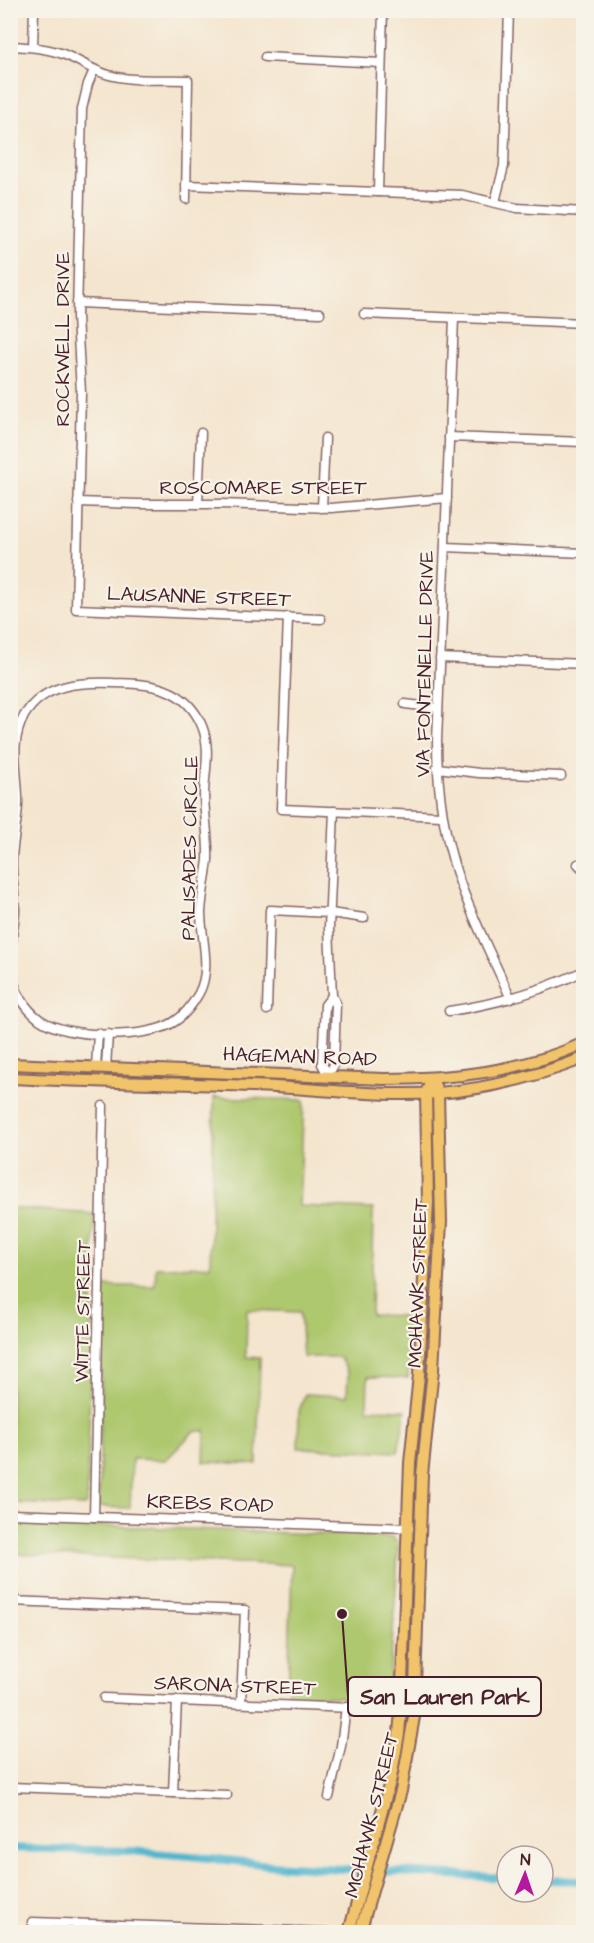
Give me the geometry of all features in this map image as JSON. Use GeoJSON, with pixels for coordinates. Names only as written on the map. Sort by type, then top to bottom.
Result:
{"type":"FeatureCollection","features":[{"type":"Feature","properties":{"kind":"main road","name":"HAGEMAN ROAD"},"geometry":{"type":"LineString","coordinates":[[10,1064],[432,1079],[527,1063],[584,1043]]}},
{"type":"Feature","properties":{"kind":"main road","name":"HAGEMAN ROAD"},"geometry":{"type":"LineString","coordinates":[[10,1078],[432,1093],[493,1085],[584,1058]]}},
{"type":"Feature","properties":{"kind":"main road"},"geometry":{"type":"LineString","coordinates":[[31,1079],[42,1073],[92,1074],[101,1068]]}},
{"type":"Feature","properties":{"kind":"main road"},"geometry":{"type":"LineString","coordinates":[[251,1086],[274,1081],[322,1082],[328,1075]]}},
{"type":"Feature","properties":{"kind":"main road","name":"MOHAWK STREET"},"geometry":{"type":"LineString","coordinates":[[409,1528],[410,1462],[419,1375],[432,1079]]}},
{"type":"Feature","properties":{"kind":"main road","name":"MOHAWK STREET"},"geometry":{"type":"LineString","coordinates":[[360,1932],[399,1798],[414,1717],[422,1475],[433,1370],[441,1222],[432,1093]]}},
{"type":"Feature","properties":{"kind":"main road"},"geometry":{"type":"LineString","coordinates":[[409,1528],[414,1540],[412,1605],[417,1633]]}},
{"type":"Feature","properties":{"kind":"main road"},"geometry":{"type":"LineString","coordinates":[[349,1932],[391,1778],[399,1734],[409,1528]]}},
{"type":"Feature","properties":{"kind":"main road"},"geometry":{"type":"LineString","coordinates":[[399,1798],[399,1772],[407,1724],[401,1710]]}},
{"type":"Feature","properties":{"kind":"street"},"geometry":{"type":"LineString","coordinates":[[33,47],[34,10]]}},
{"type":"Feature","properties":{"kind":"street"},"geometry":{"type":"LineString","coordinates":[[378,192],[382,10]]}},
{"type":"Feature","properties":{"kind":"street"},"geometry":{"type":"LineString","coordinates":[[495,202],[505,158],[509,10]]}},
{"type":"Feature","properties":{"kind":"street"},"geometry":{"type":"LineString","coordinates":[[10,46],[33,47],[57,52],[94,70],[123,78],[188,80],[186,200]]}},
{"type":"Feature","properties":{"kind":"street"},"geometry":{"type":"LineString","coordinates":[[265,57],[381,63]]}},
{"type":"Feature","properties":{"kind":"street","name":"ROCKWELL DRIVE"},"geometry":{"type":"LineString","coordinates":[[76,609],[81,393],[77,303],[82,109],[94,70]]}},
{"type":"Feature","properties":{"kind":"street"},"geometry":{"type":"LineString","coordinates":[[186,184],[462,195],[533,210],[584,212]]}},
{"type":"Feature","properties":{"kind":"street"},"geometry":{"type":"LineString","coordinates":[[77,303],[320,313]]}},
{"type":"Feature","properties":{"kind":"street"},"geometry":{"type":"LineString","coordinates":[[364,314],[584,323]]}},
{"type":"Feature","properties":{"kind":"street","name":"VIA FONTENELLE DRIVE"},"geometry":{"type":"LineString","coordinates":[[454,318],[437,768],[442,816],[458,878],[511,999]]}},
{"type":"Feature","properties":{"kind":"street"},"geometry":{"type":"LineString","coordinates":[[198,504],[201,433]]}},
{"type":"Feature","properties":{"kind":"street"},"geometry":{"type":"LineString","coordinates":[[449,436],[584,442]]}},
{"type":"Feature","properties":{"kind":"street"},"geometry":{"type":"LineString","coordinates":[[322,508],[325,438]]}},
{"type":"Feature","properties":{"kind":"street","name":"ROSCOMARE STREET"},"geometry":{"type":"LineString","coordinates":[[78,502],[348,508],[447,498]]}},
{"type":"Feature","properties":{"kind":"street"},"geometry":{"type":"LineString","coordinates":[[445,548],[584,553]]}},
{"type":"Feature","properties":{"kind":"street","name":"LAUSANNE STREET"},"geometry":{"type":"LineString","coordinates":[[76,609],[321,619]]}},
{"type":"Feature","properties":{"kind":"street"},"geometry":{"type":"LineString","coordinates":[[288,617],[281,809],[442,816]]}},
{"type":"Feature","properties":{"kind":"street"},"geometry":{"type":"LineString","coordinates":[[440,658],[584,664]]}},
{"type":"Feature","properties":{"kind":"street","name":"PALISADES CIRCLE"},"geometry":{"type":"LineString","coordinates":[[10,959],[15,908],[12,854],[18,802],[14,747],[25,714],[44,695],[68,684],[139,683],[159,686],[177,695],[191,708],[202,725],[207,744],[204,805],[208,860],[201,914],[206,971],[200,991],[189,1009],[174,1022],[155,1030],[108,1034],[58,1029],[40,1020],[26,1006],[15,989],[10,971]]}},
{"type":"Feature","properties":{"kind":"street"},"geometry":{"type":"LineString","coordinates":[[405,704],[438,708]]}},
{"type":"Feature","properties":{"kind":"street"},"geometry":{"type":"LineString","coordinates":[[437,768],[479,773],[561,776]]}},
{"type":"Feature","properties":{"kind":"street"},"geometry":{"type":"LineString","coordinates":[[328,1075],[322,1064],[325,1005],[332,996],[330,912],[334,812]]}},
{"type":"Feature","properties":{"kind":"street"},"geometry":{"type":"LineString","coordinates":[[267,1010],[270,910],[330,912],[364,918]]}},
{"type":"Feature","properties":{"kind":"street"},"geometry":{"type":"LineString","coordinates":[[449,1011],[511,999],[545,988],[584,971]]}},
{"type":"Feature","properties":{"kind":"street"},"geometry":{"type":"LineString","coordinates":[[98,1033],[101,1068]]}},
{"type":"Feature","properties":{"kind":"street"},"geometry":{"type":"LineString","coordinates":[[101,1068],[108,1047],[108,1034]]}},
{"type":"Feature","properties":{"kind":"street"},"geometry":{"type":"LineString","coordinates":[[98,1046],[108,1047]]}},
{"type":"Feature","properties":{"kind":"street","name":"WITTE STREET"},"geometry":{"type":"LineString","coordinates":[[94,1517],[103,1106]]}},
{"type":"Feature","properties":{"kind":"street","name":"KREBS ROAD"},"geometry":{"type":"LineString","coordinates":[[10,1514],[409,1528]]}},
{"type":"Feature","properties":{"kind":"street"},"geometry":{"type":"LineString","coordinates":[[10,1601],[245,1610],[241,1703]]}},
{"type":"Feature","properties":{"kind":"street","name":"SARONA STREET"},"geometry":{"type":"LineString","coordinates":[[104,1698],[401,1710]]}},
{"type":"Feature","properties":{"kind":"street"},"geometry":{"type":"LineString","coordinates":[[173,1793],[177,1701]]}},
{"type":"Feature","properties":{"kind":"street"},"geometry":{"type":"LineString","coordinates":[[329,1797],[341,1746],[346,1707]]}},
{"type":"Feature","properties":{"kind":"street"},"geometry":{"type":"LineString","coordinates":[[10,1787],[227,1795]]}},
{"type":"Feature","properties":{"kind":"street"},"geometry":{"type":"LineString","coordinates":[[32,1922],[177,1930],[327,1932]]}},
{"type":"Feature","properties":{"kind":"green space"},"geometry":{"type":"Polygon","coordinates":[[[214,1097],[304,1100],[299,1206],[373,1209],[371,1315],[411,1316],[408,1378],[368,1377],[367,1409],[406,1410],[398,1452],[298,1448],[299,1411],[305,1394],[347,1396],[348,1373],[339,1357],[303,1357],[300,1312],[247,1310],[246,1357],[260,1358],[257,1464],[204,1462],[205,1431],[194,1431],[166,1460],[132,1459],[130,1508],[99,1507],[103,1286],[155,1286],[156,1267],[210,1266],[214,1097]]]}},
{"type":"Feature","properties":{"kind":"green space"},"geometry":{"type":"Polygon","coordinates":[[[11,1208],[94,1214],[87,1503],[84,1506],[11,1503],[11,1208]]]}},
{"type":"Feature","properties":{"kind":"green space"},"geometry":{"type":"Polygon","coordinates":[[[11,1522],[392,1537],[398,1544],[389,1693],[384,1699],[288,1695],[292,1565],[11,1554],[11,1522]]]}},
{"type":"Feature","properties":{"kind":"waterway"},"geometry":{"type":"LineString","coordinates":[[10,1848],[130,1851],[271,1865],[495,1877]]}},
{"type":"Feature","properties":{"kind":"waterway"},"geometry":{"type":"LineString","coordinates":[[555,1880],[584,1881]]}},
{"type":"Feature","properties":{"kind":"place","name":"San Lauren Park"},"geometry":{"type":"Point","coordinates":[342,1614]}}]}
